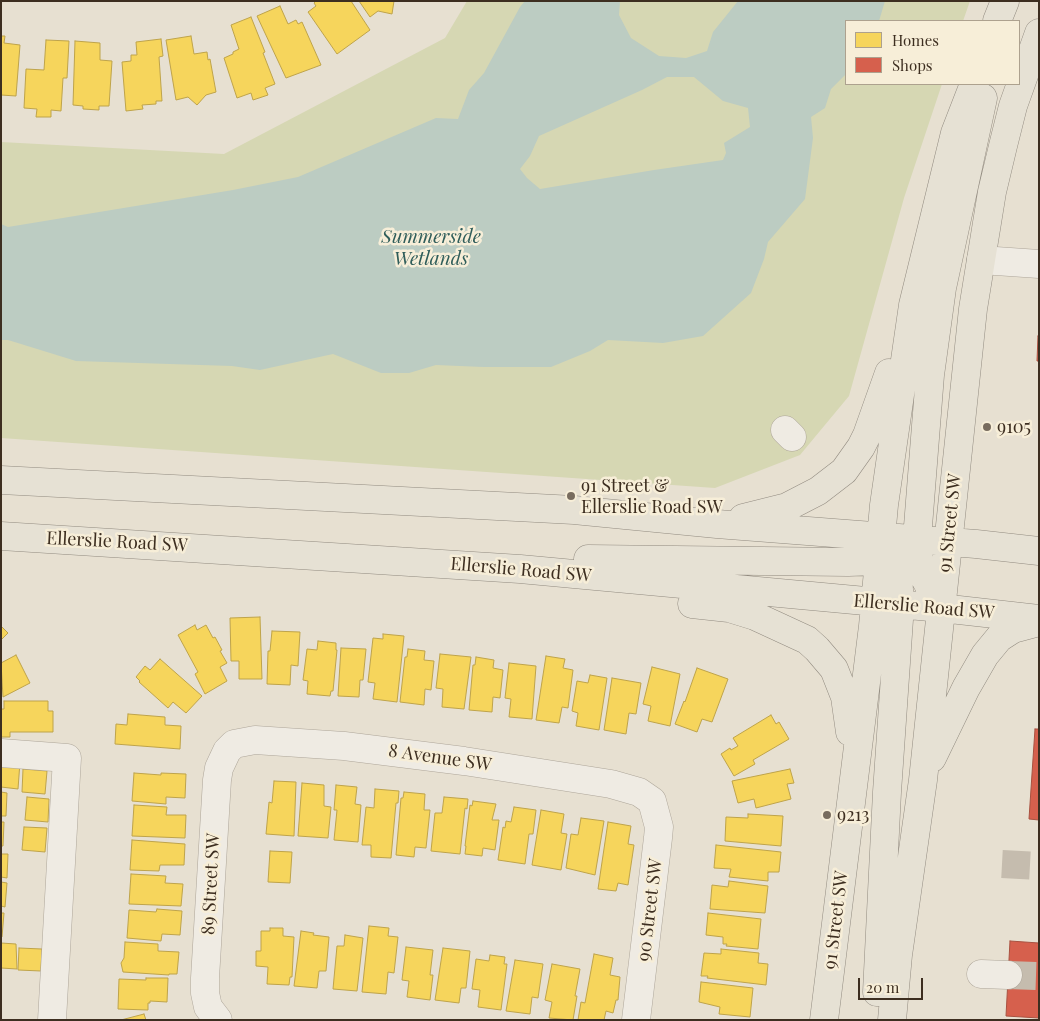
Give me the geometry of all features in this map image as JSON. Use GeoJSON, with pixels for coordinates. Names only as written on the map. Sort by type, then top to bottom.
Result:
{"type":"FeatureCollection","features":[{"type":"Feature","properties":{"kind":"main road"},"geometry":{"type":"LineString","coordinates":[[999,20],[1005,1]]}},
{"type":"Feature","properties":{"kind":"main road","name":"91 Street SW"},"geometry":{"type":"LineString","coordinates":[[892,1020],[898,955],[923,780],[973,309],[992,192],[1003,146],[1016,98],[1039,33]]}},
{"type":"Feature","properties":{"kind":"main road","name":"91 Street SW"},"geometry":{"type":"LineString","coordinates":[[824,1020],[855,761],[898,549],[893,436],[913,305],[956,133],[974,85]]}},
{"type":"Feature","properties":{"kind":"main road"},"geometry":{"type":"LineString","coordinates":[[898,549],[930,375],[942,288],[986,85]]}},
{"type":"Feature","properties":{"kind":"main road"},"geometry":{"type":"LineString","coordinates":[[717,524],[787,507],[818,491],[844,470],[861,447],[873,420],[913,305]]}},
{"type":"Feature","properties":{"kind":"main road"},"geometry":{"type":"LineString","coordinates":[[1,480],[564,510],[717,524],[898,549],[920,569],[941,608]]}},
{"type":"Feature","properties":{"kind":"main road","name":"Ellerslie Road SW"},"geometry":{"type":"LineString","coordinates":[[1,536],[520,569],[941,608],[1039,620]]}},
{"type":"Feature","properties":{"kind":"main road"},"geometry":{"type":"LineString","coordinates":[[311,555],[553,559],[898,549],[948,542],[1039,551]]}},
{"type":"Feature","properties":{"kind":"main road"},"geometry":{"type":"LineString","coordinates":[[311,555],[549,587],[729,608],[755,616],[807,640],[817,648],[834,669],[845,697],[855,761]]}},
{"type":"Feature","properties":{"kind":"main road"},"geometry":{"type":"LineString","coordinates":[[880,1020],[877,991],[887,792],[887,603]]}},
{"type":"Feature","properties":{"kind":"main road"},"geometry":{"type":"LineString","coordinates":[[923,780],[938,744],[985,655],[999,638],[1006,633],[1039,620]]}},
{"type":"Feature","properties":{"kind":"street"},"geometry":{"type":"LineString","coordinates":[[982,260],[1039,264]]}},
{"type":"Feature","properties":{"kind":"street","name":"8 Avenue SW"},"geometry":{"type":"LineString","coordinates":[[227,751],[234,744],[255,740],[344,746],[405,753],[612,784],[639,792],[652,801]]}},
{"type":"Feature","properties":{"kind":"street","name":"89 Street SW"},"geometry":{"type":"LineString","coordinates":[[216,1018],[208,1007],[205,993],[205,978],[217,780],[219,768],[227,751]]}},
{"type":"Feature","properties":{"kind":"street"},"geometry":{"type":"LineString","coordinates":[[1,753],[67,758],[52,1020]]}},
{"type":"Feature","properties":{"kind":"street","name":"90 Street SW"},"geometry":{"type":"LineString","coordinates":[[636,1020],[659,827],[652,801]]}},
{"type":"Feature","properties":{"kind":"street"},"geometry":{"type":"LineString","coordinates":[[981,974],[1008,975]]}},
{"type":"Feature","properties":{"kind":"green space"},"geometry":{"type":"Polygon","coordinates":[[[467,1],[970,1],[963,20],[845,20],[845,85],[942,85],[904,198],[849,396],[800,455],[715,488],[1,438],[1,142],[224,154],[445,38],[467,1]]]}},
{"type":"Feature","properties":{"kind":"water","name":"Summerside Wetlands"},"geometry":{"type":"Polygon","coordinates":[[[525,1],[620,1],[619,15],[631,38],[659,56],[686,58],[707,51],[713,32],[738,1],[885,1],[879,20],[845,20],[845,75],[831,89],[825,108],[811,117],[813,138],[805,199],[768,242],[764,259],[751,293],[703,336],[663,343],[608,340],[590,351],[551,367],[436,365],[409,373],[381,373],[333,354],[260,370],[232,366],[76,361],[8,340],[1,340],[1,224],[8,227],[233,190],[298,177],[436,118],[458,119],[469,90],[484,73],[525,1]],[[667,77],[539,136],[530,156],[520,169],[540,189],[723,160],[726,153],[724,143],[750,127],[748,108],[723,101],[694,77],[667,77]]]}},
{"type":"Feature","properties":{"kind":"building: Homes"},"geometry":{"type":"Polygon","coordinates":[[[316,1],[351,1],[370,30],[337,54],[308,12],[316,6],[314,3],[316,1]]]}},
{"type":"Feature","properties":{"kind":"building: Homes"},"geometry":{"type":"Polygon","coordinates":[[[359,1],[394,1],[392,14],[378,11],[370,17],[359,1]]]}},
{"type":"Feature","properties":{"kind":"building: Homes"},"geometry":{"type":"Polygon","coordinates":[[[280,6],[288,24],[296,20],[298,24],[302,22],[321,65],[286,78],[257,16],[280,6]]]}},
{"type":"Feature","properties":{"kind":"building: Homes"},"geometry":{"type":"Polygon","coordinates":[[[251,17],[275,84],[265,88],[268,95],[253,100],[251,93],[237,98],[224,58],[239,49],[231,25],[251,17]]]}},
{"type":"Feature","properties":{"kind":"building: Homes"},"geometry":{"type":"Polygon","coordinates":[[[1,36],[5,36],[4,43],[20,45],[16,96],[1,95],[1,36]]]}},
{"type":"Feature","properties":{"kind":"building: Homes"},"geometry":{"type":"Polygon","coordinates":[[[191,36],[194,54],[207,52],[216,92],[206,95],[197,105],[188,97],[176,100],[166,40],[191,36]]]}},
{"type":"Feature","properties":{"kind":"building: Homes"},"geometry":{"type":"Polygon","coordinates":[[[161,39],[163,56],[159,57],[162,101],[156,101],[156,104],[142,105],[143,109],[126,111],[122,62],[131,61],[131,55],[137,55],[136,42],[161,39]]]}},
{"type":"Feature","properties":{"kind":"building: Homes"},"geometry":{"type":"Polygon","coordinates":[[[46,40],[69,41],[67,78],[63,78],[61,111],[51,110],[51,117],[36,117],[37,109],[24,108],[26,69],[44,70],[46,40]]]}},
{"type":"Feature","properties":{"kind":"building: Homes"},"geometry":{"type":"Polygon","coordinates":[[[75,41],[100,43],[100,60],[112,61],[109,106],[99,106],[99,110],[83,109],[83,106],[73,105],[75,41]]]}},
{"type":"Feature","properties":{"kind":"building: Homes"},"geometry":{"type":"Polygon","coordinates":[[[260,617],[262,679],[239,679],[239,661],[231,661],[230,618],[260,617]]]}},
{"type":"Feature","properties":{"kind":"building: Homes"},"geometry":{"type":"Polygon","coordinates":[[[195,625],[197,630],[206,625],[213,638],[215,637],[227,663],[220,667],[227,681],[205,694],[195,674],[198,672],[178,635],[195,625]]]}},
{"type":"Feature","properties":{"kind":"building: Homes"},"geometry":{"type":"Polygon","coordinates":[[[1,626],[8,633],[1,640],[1,626]]]}},
{"type":"Feature","properties":{"kind":"building: Homes"},"geometry":{"type":"Polygon","coordinates":[[[272,631],[300,632],[298,666],[291,665],[290,685],[267,684],[268,651],[270,651],[272,631]]]}},
{"type":"Feature","properties":{"kind":"building: Homes"},"geometry":{"type":"Polygon","coordinates":[[[383,634],[404,636],[397,702],[373,699],[375,683],[368,682],[373,638],[383,639],[383,634]]]}},
{"type":"Feature","properties":{"kind":"building: Homes"},"geometry":{"type":"Polygon","coordinates":[[[318,641],[336,643],[333,691],[331,691],[330,696],[307,694],[308,681],[303,680],[307,649],[317,650],[318,641]]]}},
{"type":"Feature","properties":{"kind":"building: Homes"},"geometry":{"type":"Polygon","coordinates":[[[341,648],[366,649],[363,680],[360,680],[359,697],[338,696],[341,648]]]}},
{"type":"Feature","properties":{"kind":"building: Homes"},"geometry":{"type":"Polygon","coordinates":[[[408,649],[425,651],[424,660],[434,661],[431,690],[425,689],[424,705],[400,702],[405,657],[407,657],[408,649]]]}},
{"type":"Feature","properties":{"kind":"building: Homes"},"geometry":{"type":"Polygon","coordinates":[[[440,654],[471,657],[464,709],[442,707],[443,689],[436,688],[440,654]]]}},
{"type":"Feature","properties":{"kind":"building: Homes"},"geometry":{"type":"Polygon","coordinates":[[[16,655],[30,683],[3,697],[1,663],[16,655]]]}},
{"type":"Feature","properties":{"kind":"building: Homes"},"geometry":{"type":"Polygon","coordinates":[[[546,656],[565,659],[563,668],[573,670],[568,708],[562,707],[559,723],[536,720],[546,656]]]}},
{"type":"Feature","properties":{"kind":"building: Homes"},"geometry":{"type":"Polygon","coordinates":[[[476,657],[494,660],[493,668],[503,670],[500,698],[493,697],[492,712],[469,710],[473,665],[475,665],[476,657]]]}},
{"type":"Feature","properties":{"kind":"building: Homes"},"geometry":{"type":"Polygon","coordinates":[[[160,659],[202,696],[186,713],[173,702],[168,708],[139,682],[136,677],[145,666],[150,670],[160,659]]]}},
{"type":"Feature","properties":{"kind":"building: Homes"},"geometry":{"type":"Polygon","coordinates":[[[509,663],[536,666],[532,719],[509,717],[511,699],[505,698],[509,663]]]}},
{"type":"Feature","properties":{"kind":"building: Homes"},"geometry":{"type":"Polygon","coordinates":[[[652,667],[680,674],[670,726],[648,721],[651,706],[643,704],[652,667]]]}},
{"type":"Feature","properties":{"kind":"building: Homes"},"geometry":{"type":"Polygon","coordinates":[[[697,668],[728,679],[712,722],[702,719],[697,732],[675,724],[697,668]]]}},
{"type":"Feature","properties":{"kind":"building: Homes"},"geometry":{"type":"Polygon","coordinates":[[[590,675],[607,678],[599,730],[576,726],[578,713],[572,711],[577,681],[588,683],[590,675]]]}},
{"type":"Feature","properties":{"kind":"building: Homes"},"geometry":{"type":"Polygon","coordinates":[[[612,678],[641,683],[636,714],[629,713],[626,734],[604,730],[612,678]]]}},
{"type":"Feature","properties":{"kind":"building: Homes"},"geometry":{"type":"Polygon","coordinates":[[[4,701],[48,701],[48,711],[53,711],[53,732],[10,732],[10,737],[1,737],[1,709],[4,709],[4,701]]]}},
{"type":"Feature","properties":{"kind":"building: Homes"},"geometry":{"type":"Polygon","coordinates":[[[128,714],[165,717],[165,725],[181,726],[180,749],[115,744],[116,724],[127,725],[128,714]]]}},
{"type":"Feature","properties":{"kind":"building: Homes"},"geometry":{"type":"Polygon","coordinates":[[[771,715],[776,724],[779,722],[789,739],[753,760],[755,764],[734,776],[721,754],[730,748],[731,750],[738,746],[733,738],[771,715]]]}},
{"type":"Feature","properties":{"kind":"building: Homes"},"geometry":{"type":"Polygon","coordinates":[[[1,761],[20,762],[18,789],[1,787],[1,761]]]}},
{"type":"Feature","properties":{"kind":"building: Homes"},"geometry":{"type":"Polygon","coordinates":[[[23,769],[47,771],[45,794],[22,792],[23,769]]]}},
{"type":"Feature","properties":{"kind":"building: Homes"},"geometry":{"type":"Polygon","coordinates":[[[790,769],[794,783],[787,784],[791,799],[756,808],[754,799],[738,803],[732,781],[790,769]]]}},
{"type":"Feature","properties":{"kind":"building: Homes"},"geometry":{"type":"Polygon","coordinates":[[[134,773],[186,774],[185,798],[166,797],[166,804],[132,801],[134,773]]]}},
{"type":"Feature","properties":{"kind":"building: Homes"},"geometry":{"type":"Polygon","coordinates":[[[274,781],[296,782],[294,836],[266,834],[269,802],[272,803],[274,781]]]}},
{"type":"Feature","properties":{"kind":"building: Homes"},"geometry":{"type":"Polygon","coordinates":[[[302,783],[324,785],[324,806],[331,807],[328,838],[298,836],[302,783]]]}},
{"type":"Feature","properties":{"kind":"building: Homes"},"geometry":{"type":"Polygon","coordinates":[[[336,785],[357,787],[355,804],[361,805],[358,842],[334,840],[337,810],[334,810],[336,785]]]}},
{"type":"Feature","properties":{"kind":"building: Homes"},"geometry":{"type":"Polygon","coordinates":[[[375,789],[399,791],[398,803],[396,803],[391,858],[371,857],[371,845],[362,845],[366,807],[374,808],[375,789]]]}},
{"type":"Feature","properties":{"kind":"building: Homes"},"geometry":{"type":"Polygon","coordinates":[[[1,792],[7,793],[6,816],[1,816],[1,792]]]}},
{"type":"Feature","properties":{"kind":"building: Homes"},"geometry":{"type":"Polygon","coordinates":[[[404,792],[425,794],[424,810],[430,810],[426,848],[415,847],[414,857],[396,855],[401,798],[403,798],[404,792]]]}},
{"type":"Feature","properties":{"kind":"building: Homes"},"geometry":{"type":"Polygon","coordinates":[[[27,797],[49,799],[48,822],[25,820],[27,797]]]}},
{"type":"Feature","properties":{"kind":"building: Homes"},"geometry":{"type":"Polygon","coordinates":[[[444,797],[468,799],[467,809],[465,808],[460,854],[431,851],[435,813],[442,813],[444,797]]]}},
{"type":"Feature","properties":{"kind":"building: Homes"},"geometry":{"type":"Polygon","coordinates":[[[473,801],[496,804],[492,820],[499,820],[495,850],[483,848],[482,856],[465,854],[470,805],[472,806],[473,801]]]}},
{"type":"Feature","properties":{"kind":"building: Homes"},"geometry":{"type":"Polygon","coordinates":[[[134,805],[167,807],[166,815],[186,815],[185,838],[132,836],[134,805]]]}},
{"type":"Feature","properties":{"kind":"building: Homes"},"geometry":{"type":"Polygon","coordinates":[[[514,807],[536,810],[533,834],[529,834],[525,864],[498,860],[503,827],[505,828],[506,821],[511,822],[514,807]]]}},
{"type":"Feature","properties":{"kind":"building: Homes"},"geometry":{"type":"Polygon","coordinates":[[[541,810],[564,814],[561,833],[567,834],[561,870],[532,865],[541,810]]]}},
{"type":"Feature","properties":{"kind":"building: Homes"},"geometry":{"type":"Polygon","coordinates":[[[748,814],[783,816],[781,846],[725,841],[726,817],[748,818],[748,814]]]}},
{"type":"Feature","properties":{"kind":"building: Homes"},"geometry":{"type":"Polygon","coordinates":[[[581,818],[604,821],[595,875],[566,868],[571,834],[578,835],[581,818]]]}},
{"type":"Feature","properties":{"kind":"building: Homes"},"geometry":{"type":"Polygon","coordinates":[[[1,822],[4,822],[3,846],[1,846],[1,822]]]}},
{"type":"Feature","properties":{"kind":"building: Homes"},"geometry":{"type":"Polygon","coordinates":[[[608,822],[631,826],[628,844],[634,845],[628,885],[618,883],[616,891],[598,889],[608,822]]]}},
{"type":"Feature","properties":{"kind":"building: Homes"},"geometry":{"type":"Polygon","coordinates":[[[24,827],[47,828],[45,852],[22,850],[24,827]]]}},
{"type":"Feature","properties":{"kind":"building: Homes"},"geometry":{"type":"Polygon","coordinates":[[[132,840],[185,844],[184,865],[160,865],[159,871],[130,870],[132,840]]]}},
{"type":"Feature","properties":{"kind":"building: Homes"},"geometry":{"type":"Polygon","coordinates":[[[716,845],[781,852],[779,872],[768,872],[768,881],[729,877],[731,869],[714,868],[716,845]]]}},
{"type":"Feature","properties":{"kind":"building: Homes"},"geometry":{"type":"Polygon","coordinates":[[[270,851],[292,852],[290,883],[268,882],[270,851]]]}},
{"type":"Feature","properties":{"kind":"building: Homes"},"geometry":{"type":"Polygon","coordinates":[[[1,854],[8,854],[7,878],[1,877],[1,854]]]}},
{"type":"Feature","properties":{"kind":"building: Homes"},"geometry":{"type":"Polygon","coordinates":[[[131,874],[166,876],[165,883],[183,884],[181,906],[129,904],[131,874]]]}},
{"type":"Feature","properties":{"kind":"building: Homes"},"geometry":{"type":"Polygon","coordinates":[[[729,881],[768,886],[765,913],[710,909],[712,885],[728,887],[729,881]]]}},
{"type":"Feature","properties":{"kind":"building: Homes"},"geometry":{"type":"Polygon","coordinates":[[[1,882],[7,883],[5,907],[1,906],[1,882]]]}},
{"type":"Feature","properties":{"kind":"building: Homes"},"geometry":{"type":"Polygon","coordinates":[[[157,909],[182,911],[180,935],[162,934],[161,941],[127,938],[129,910],[156,912],[157,909]]]}},
{"type":"Feature","properties":{"kind":"building: Homes"},"geometry":{"type":"Polygon","coordinates":[[[1,913],[4,913],[2,937],[1,937],[1,913]]]}},
{"type":"Feature","properties":{"kind":"building: Homes"},"geometry":{"type":"Polygon","coordinates":[[[708,913],[761,919],[758,949],[726,946],[727,944],[723,944],[723,937],[706,935],[708,913]]]}},
{"type":"Feature","properties":{"kind":"building: Homes"},"geometry":{"type":"Polygon","coordinates":[[[369,926],[389,928],[388,936],[398,937],[394,973],[388,972],[386,994],[362,992],[369,926]]]}},
{"type":"Feature","properties":{"kind":"building: Homes"},"geometry":{"type":"Polygon","coordinates":[[[270,928],[283,928],[283,936],[294,937],[292,977],[290,977],[289,985],[267,984],[268,967],[256,966],[256,951],[261,951],[261,931],[270,931],[270,928]]]}},
{"type":"Feature","properties":{"kind":"building: Homes"},"geometry":{"type":"Polygon","coordinates":[[[301,931],[329,937],[326,971],[319,971],[317,988],[294,986],[301,931]]]}},
{"type":"Feature","properties":{"kind":"building: Homes"},"geometry":{"type":"Polygon","coordinates":[[[345,935],[363,938],[357,991],[333,989],[337,946],[344,946],[345,935]]]}},
{"type":"Feature","properties":{"kind":"building: Homes"},"geometry":{"type":"Polygon","coordinates":[[[125,942],[158,944],[158,951],[179,952],[177,974],[123,972],[121,963],[124,958],[125,942]]]}},
{"type":"Feature","properties":{"kind":"building: Homes"},"geometry":{"type":"Polygon","coordinates":[[[1,943],[16,944],[17,969],[1,968],[1,943]]]}},
{"type":"Feature","properties":{"kind":"building: Homes"},"geometry":{"type":"Polygon","coordinates":[[[406,947],[433,950],[430,1000],[407,997],[409,981],[402,980],[406,947]]]}},
{"type":"Feature","properties":{"kind":"building: Homes"},"geometry":{"type":"Polygon","coordinates":[[[19,948],[42,949],[41,971],[18,970],[19,948]]]}},
{"type":"Feature","properties":{"kind":"building: Homes"},"geometry":{"type":"Polygon","coordinates":[[[443,948],[470,951],[466,988],[461,988],[459,1003],[435,1000],[443,948]]]}},
{"type":"Feature","properties":{"kind":"building: Homes"},"geometry":{"type":"Polygon","coordinates":[[[721,949],[759,953],[758,963],[768,964],[766,985],[701,976],[704,953],[721,954],[721,949]]]}},
{"type":"Feature","properties":{"kind":"building: Homes"},"geometry":{"type":"Polygon","coordinates":[[[594,954],[613,958],[610,975],[620,977],[618,1000],[616,1000],[613,1013],[606,1011],[604,1020],[578,1020],[581,1002],[585,1003],[594,954]]]}},
{"type":"Feature","properties":{"kind":"building: Homes"},"geometry":{"type":"Polygon","coordinates":[[[490,955],[505,957],[504,964],[507,964],[501,1010],[478,1007],[480,990],[472,989],[476,959],[489,961],[490,955]]]}},
{"type":"Feature","properties":{"kind":"building: Homes"},"geometry":{"type":"Polygon","coordinates":[[[515,960],[543,964],[538,998],[532,997],[530,1014],[506,1011],[515,960]]]}},
{"type":"Feature","properties":{"kind":"building: Homes"},"geometry":{"type":"Polygon","coordinates":[[[552,964],[580,969],[573,1020],[549,1018],[552,1002],[545,1000],[552,964]]]}},
{"type":"Feature","properties":{"kind":"building: Homes"},"geometry":{"type":"Polygon","coordinates":[[[146,978],[168,978],[167,1002],[150,1001],[148,1003],[148,1010],[118,1009],[119,979],[146,980],[146,978]]]}},
{"type":"Feature","properties":{"kind":"building: Homes"},"geometry":{"type":"Polygon","coordinates":[[[701,982],[753,988],[750,1017],[719,1014],[720,1007],[699,1002],[701,982]]]}},
{"type":"Feature","properties":{"kind":"building: Homes"},"geometry":{"type":"Polygon","coordinates":[[[144,1014],[146,1020],[121,1020],[144,1014]]]}},
{"type":"Feature","properties":{"kind":"building: Shops"},"geometry":{"type":"Polygon","coordinates":[[[1038,336],[1039,361],[1037,361],[1038,336]]]}},
{"type":"Feature","properties":{"kind":"building: Shops"},"geometry":{"type":"Polygon","coordinates":[[[1035,729],[1039,729],[1039,820],[1029,819],[1035,729]]]}},
{"type":"Feature","properties":{"kind":"building: Shops"},"geometry":{"type":"Polygon","coordinates":[[[1010,941],[1039,943],[1039,1018],[1006,1016],[1010,941]]]}},
{"type":"Feature","properties":{"kind":"tunnel"},"geometry":{"type":"LineString","coordinates":[[1002,864],[1039,866]]}},
{"type":"Feature","properties":{"kind":"tunnel"},"geometry":{"type":"LineString","coordinates":[[1008,975],[1039,976]]}},
{"type":"Feature","properties":{"kind":"place","name":"9105"},"geometry":{"type":"Point","coordinates":[987,427]}},
{"type":"Feature","properties":{"kind":"place","name":"91 Street & Ellerslie Road SW"},"geometry":{"type":"Point","coordinates":[571,496]}},
{"type":"Feature","properties":{"kind":"place","name":"9213"},"geometry":{"type":"Point","coordinates":[827,815]}}]}
